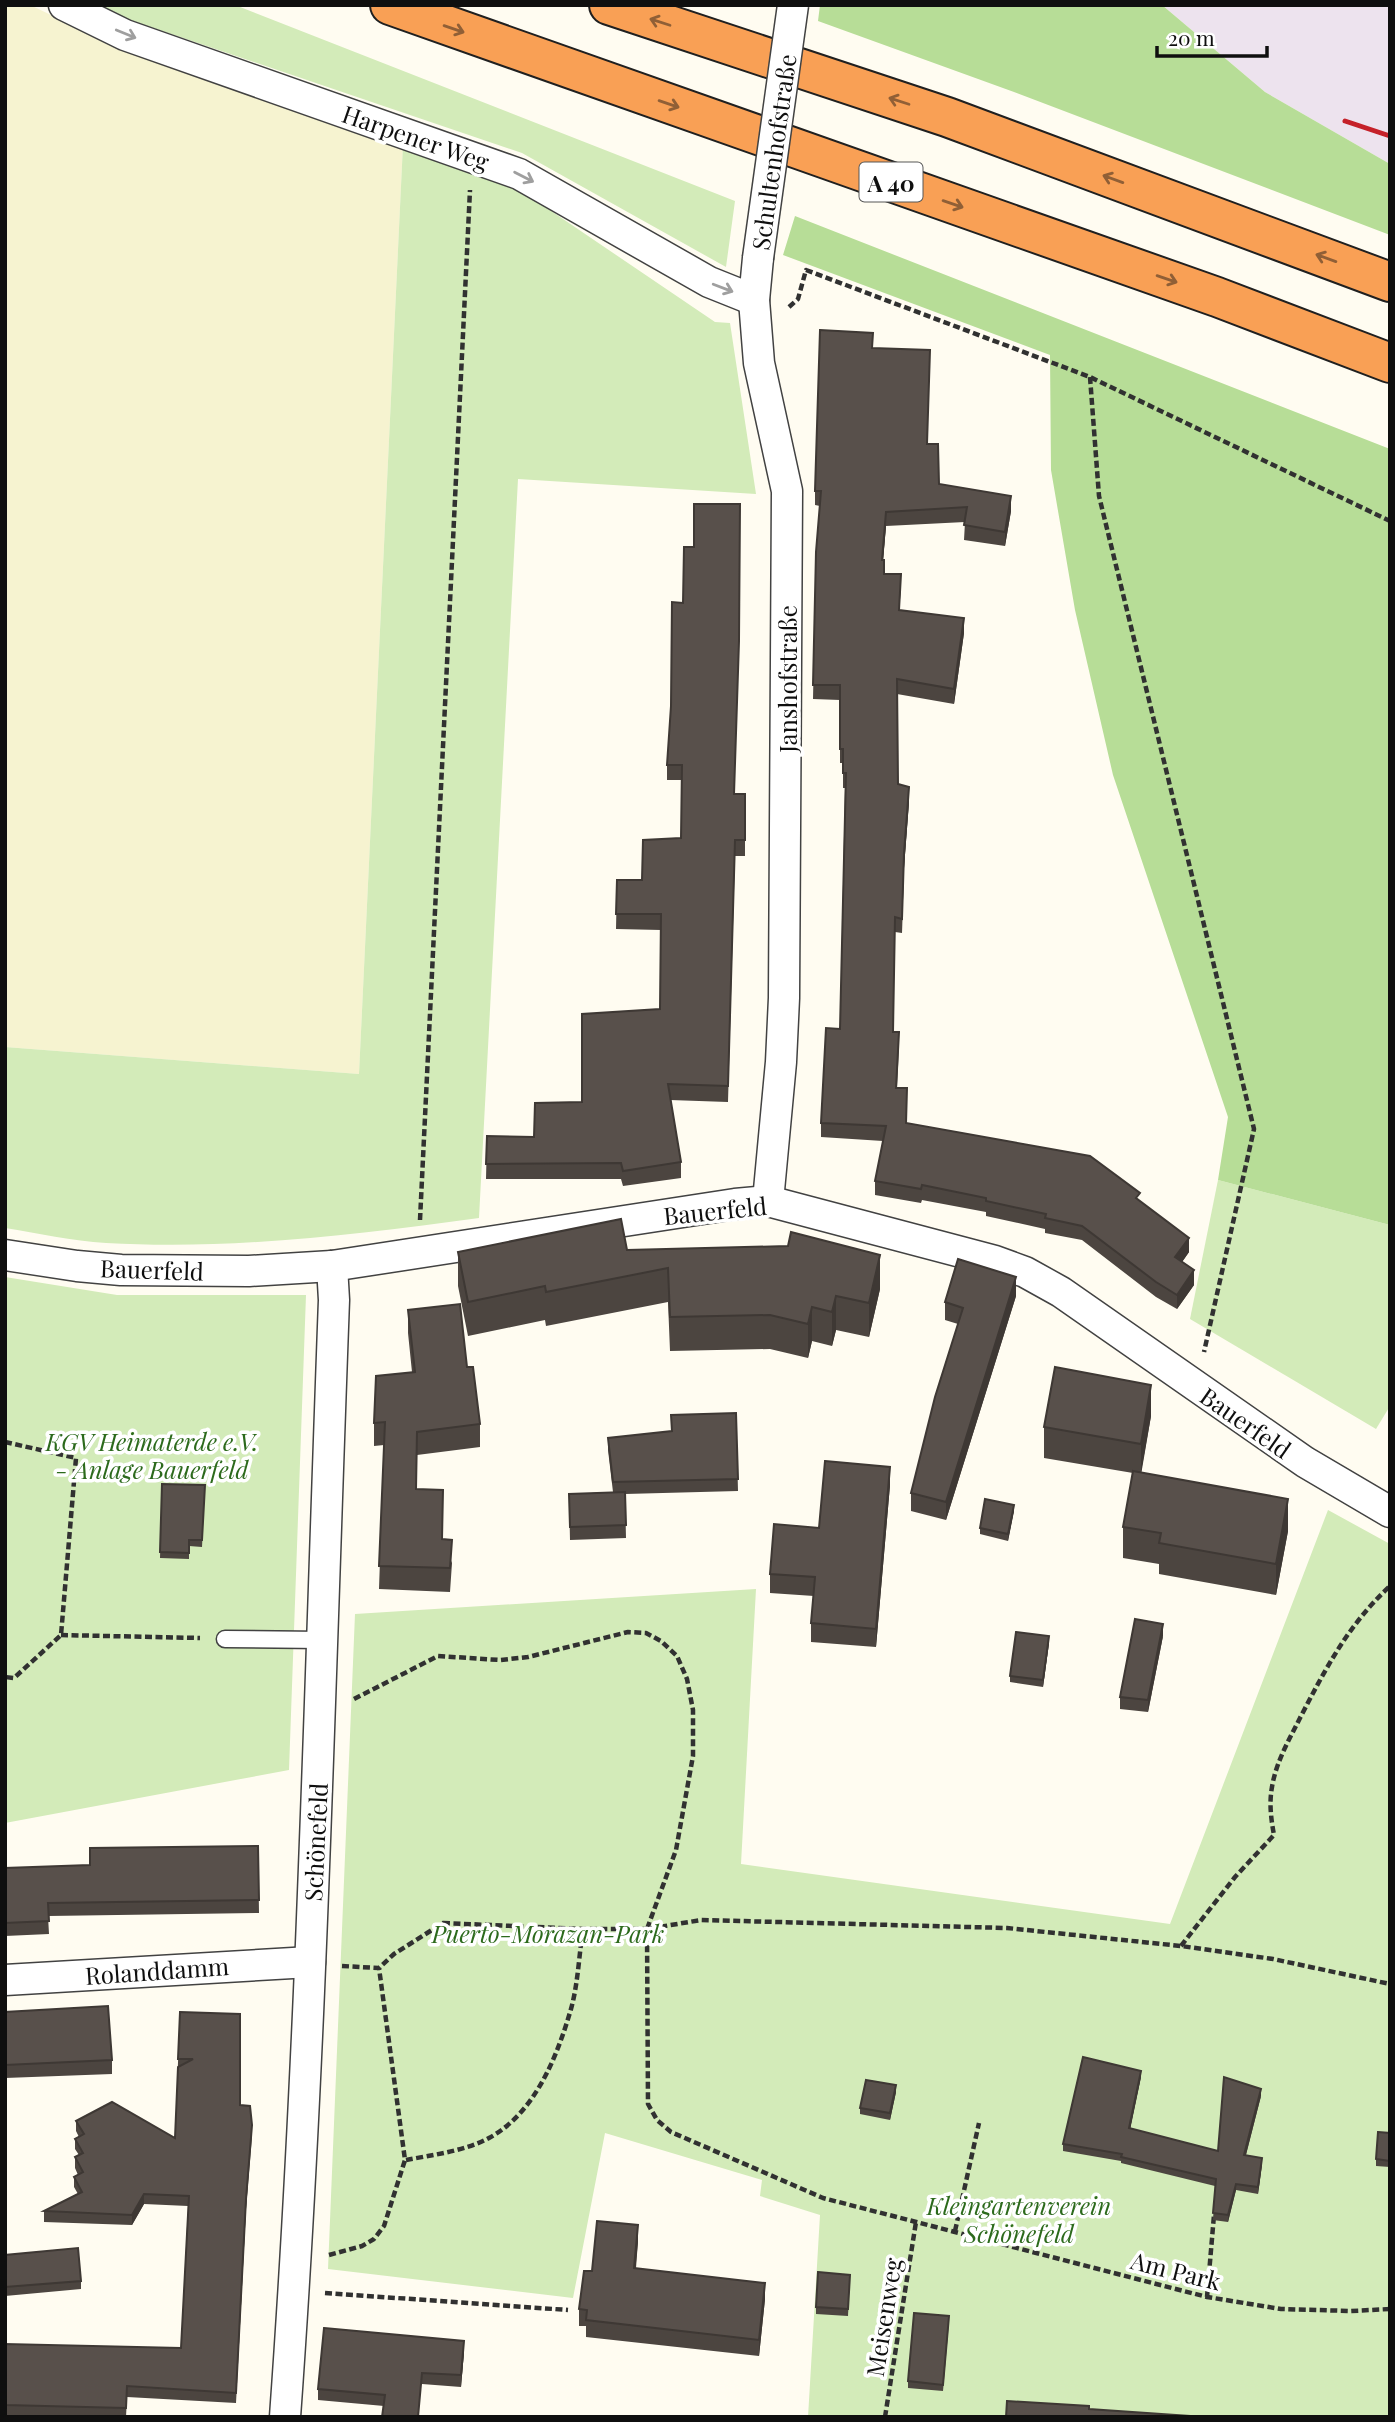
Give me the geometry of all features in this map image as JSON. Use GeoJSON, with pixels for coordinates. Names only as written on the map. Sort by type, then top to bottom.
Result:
{"type":"FeatureCollection","features":[{"type":"Feature","properties":{"kind":"highway","name":"A 40"},"geometry":{"type":"LineString","coordinates":[[390,5],[1217,297],[1390,363]]}},
{"type":"Feature","properties":{"kind":"highway"},"geometry":{"type":"LineString","coordinates":[[609,5],[947,117],[1390,282]]}},
{"type":"Feature","properties":{"kind":"street","name":"Harpener Weg"},"geometry":{"type":"LineString","coordinates":[[64,5],[125,35],[519,174],[709,282],[754,300]]}},
{"type":"Feature","properties":{"kind":"street","name":"Schultenhofstraße"},"geometry":{"type":"LineString","coordinates":[[754,300],[793,5]]}},
{"type":"Feature","properties":{"kind":"street","name":"Janshofstraße"},"geometry":{"type":"LineString","coordinates":[[754,300],[759,363],[787,491],[781,1062],[768,1201]]}},
{"type":"Feature","properties":{"kind":"street","name":"Bauerfeld"},"geometry":{"type":"LineString","coordinates":[[5,1255],[121,1270],[249,1271],[332,1266],[768,1201],[995,1261],[1026,1272],[1061,1292],[1305,1462],[1390,1512]]}},
{"type":"Feature","properties":{"kind":"street","name":"Schönefeld"},"geometry":{"type":"LineString","coordinates":[[285,2417],[295,2278],[321,1714],[334,1300],[332,1266]]}},
{"type":"Feature","properties":{"kind":"street","name":"Rolanddamm"},"geometry":{"type":"LineString","coordinates":[[5,1980],[310,1962]]}},
{"type":"Feature","properties":{"kind":"lane"},"geometry":{"type":"LineString","coordinates":[[225,1639],[322,1640]]}},
{"type":"Feature","properties":{"kind":"path"},"geometry":{"type":"LineString","coordinates":[[418,1252],[470,181]]}},
{"type":"Feature","properties":{"kind":"path"},"geometry":{"type":"LineString","coordinates":[[806,270],[1090,377],[1390,521]]}},
{"type":"Feature","properties":{"kind":"path"},"geometry":{"type":"LineString","coordinates":[[1090,377],[1099,496],[1254,1129],[1196,1387]]}},
{"type":"Feature","properties":{"kind":"path"},"geometry":{"type":"LineString","coordinates":[[5,1442],[76,1458],[61,1635],[14,1678],[5,1677]]}},
{"type":"Feature","properties":{"kind":"path"},"geometry":{"type":"LineString","coordinates":[[1181,1946],[1234,1877],[1274,1835],[1271,1820],[1272,1787],[1282,1754],[1341,1642],[1367,1608],[1390,1586]]}},
{"type":"Feature","properties":{"kind":"path"},"geometry":{"type":"LineString","coordinates":[[321,1714],[438,1656],[509,1660],[545,1654],[628,1632],[646,1633],[661,1641],[677,1656],[687,1679],[693,1710],[693,1756],[676,1850],[648,1928]]}},
{"type":"Feature","properties":{"kind":"path"},"geometry":{"type":"LineString","coordinates":[[61,1635],[187,1638]]}},
{"type":"Feature","properties":{"kind":"path"},"geometry":{"type":"LineString","coordinates":[[310,1962],[379,1968],[394,1954],[443,1923],[583,1929],[648,1928],[701,1920],[1006,1928],[1181,1946],[1273,1959],[1390,1984]]}},
{"type":"Feature","properties":{"kind":"path","name":"Am Park"},"geometry":{"type":"LineString","coordinates":[[648,1928],[649,2104],[657,2120],[671,2132],[824,2198],[1207,2297],[1282,2309],[1340,2312],[1390,2309]]}},
{"type":"Feature","properties":{"kind":"path"},"geometry":{"type":"LineString","coordinates":[[405,2160],[439,2154],[488,2139],[510,2124],[530,2104],[554,2055],[572,2007],[583,1929]]}},
{"type":"Feature","properties":{"kind":"path"},"geometry":{"type":"LineString","coordinates":[[295,2278],[374,2239],[383,2226],[405,2160],[379,1968]]}},
{"type":"Feature","properties":{"kind":"path"},"geometry":{"type":"LineString","coordinates":[[955,2231],[979,2123]]}},
{"type":"Feature","properties":{"kind":"path"},"geometry":{"type":"LineString","coordinates":[[1207,2297],[1215,2205]]}},
{"type":"Feature","properties":{"kind":"path","name":"Meisenweg"},"geometry":{"type":"LineString","coordinates":[[885,2417],[916,2222]]}},
{"type":"Feature","properties":{"kind":"path"},"geometry":{"type":"LineString","coordinates":[[295,2278],[568,2310]]}},
{"type":"Feature","properties":{"kind":"shaded area"},"geometry":{"type":"Polygon","coordinates":[[[5,5],[30,5],[129,52],[403,144],[359,1074],[5,1047],[5,5]]]}},
{"type":"Feature","properties":{"kind":"shaded area"},"geometry":{"type":"Polygon","coordinates":[[[1162,5],[1390,5],[1390,164],[1265,92],[1162,5]]]}},
{"type":"Feature","properties":{"kind":"green space"},"geometry":{"type":"Polygon","coordinates":[[[100,5],[235,5],[735,201],[726,267],[522,153],[130,20],[100,5]]]}},
{"type":"Feature","properties":{"kind":"green space"},"geometry":{"type":"Polygon","coordinates":[[[820,5],[1162,5],[1265,92],[1390,164],[1390,235],[1014,92],[818,21],[820,5]]]}},
{"type":"Feature","properties":{"kind":"green space"},"geometry":{"type":"Polygon","coordinates":[[[403,144],[468,166],[535,200],[715,322],[730,323],[756,494],[518,479],[479,1218],[293,1240],[153,1245],[93,1242],[5,1228],[5,1047],[359,1074],[403,144]]]}},
{"type":"Feature","properties":{"kind":"green space"},"geometry":{"type":"Polygon","coordinates":[[[795,216],[1390,449],[1390,1225],[1218,1180],[1228,1117],[1113,775],[1075,610],[1051,470],[1050,355],[783,255],[795,216]]]}},
{"type":"Feature","properties":{"kind":"green space"},"geometry":{"type":"Polygon","coordinates":[[[1218,1180],[1390,1225],[1390,1406],[1376,1429],[1190,1319],[1218,1180]]]}},
{"type":"Feature","properties":{"kind":"green space","name":"KGV Heimaterde e.V. - Anlage Bauerfeld"},"geometry":{"type":"Polygon","coordinates":[[[5,1277],[117,1295],[306,1295],[289,1770],[5,1823],[5,1277]]]}},
{"type":"Feature","properties":{"kind":"green space","name":"Puerto-Morazan-Park"},"geometry":{"type":"Polygon","coordinates":[[[1328,1510],[1390,1544],[1390,2417],[808,2417],[820,2215],[760,2196],[762,2180],[605,2133],[573,2298],[328,2269],[355,1614],[756,1589],[741,1864],[1170,1924],[1328,1510]]]}},
{"type":"Feature","properties":{"kind":"building"},"geometry":{"type":"Polygon","coordinates":[[[820,330],[873,333],[872,348],[930,350],[927,444],[938,444],[939,484],[1011,496],[1005,532],[964,525],[967,507],[886,512],[882,560],[884,574],[901,574],[899,610],[964,618],[954,689],[897,679],[898,784],[909,787],[902,919],[895,917],[893,1032],[899,1032],[896,1088],[907,1088],[906,1123],[1090,1156],[1140,1193],[1136,1198],[1189,1238],[1175,1257],[1194,1270],[1177,1295],[1082,1226],[1045,1218],[1046,1214],[986,1201],[986,1198],[922,1185],[921,1189],[875,1181],[886,1126],[821,1123],[826,1028],[840,1029],[846,773],[843,773],[843,749],[840,749],[840,685],[813,685],[816,552],[821,491],[815,491],[820,330]]]}},
{"type":"Feature","properties":{"kind":"building"},"geometry":{"type":"Polygon","coordinates":[[[694,504],[740,504],[734,794],[745,794],[745,840],[735,840],[728,1086],[668,1084],[681,1162],[623,1171],[621,1163],[486,1164],[487,1136],[534,1137],[535,1103],[582,1102],[582,1014],[660,1009],[661,914],[616,914],[617,880],[642,880],[643,840],[681,838],[682,765],[667,765],[671,706],[672,602],[683,603],[684,547],[694,547],[694,504]]]}},
{"type":"Feature","properties":{"kind":"building"},"geometry":{"type":"Polygon","coordinates":[[[621,1219],[627,1250],[788,1246],[791,1232],[880,1255],[869,1303],[836,1296],[832,1312],[812,1307],[808,1324],[770,1315],[670,1317],[668,1268],[546,1292],[545,1286],[468,1302],[458,1252],[621,1219]]]}},
{"type":"Feature","properties":{"kind":"building"},"geometry":{"type":"Polygon","coordinates":[[[958,1259],[1016,1277],[946,1502],[911,1493],[935,1397],[963,1308],[945,1302],[958,1259]]]}},
{"type":"Feature","properties":{"kind":"building"},"geometry":{"type":"Polygon","coordinates":[[[460,1304],[467,1367],[473,1367],[480,1424],[417,1432],[416,1489],[443,1490],[442,1539],[452,1540],[450,1568],[379,1566],[385,1422],[374,1423],[376,1376],[415,1372],[408,1310],[460,1304]]]}},
{"type":"Feature","properties":{"kind":"building"},"geometry":{"type":"Polygon","coordinates":[[[1055,1367],[1151,1385],[1141,1444],[1044,1427],[1055,1367]]]}},
{"type":"Feature","properties":{"kind":"building"},"geometry":{"type":"Polygon","coordinates":[[[736,1413],[738,1479],[613,1482],[608,1438],[672,1431],[671,1415],[736,1413]]]}},
{"type":"Feature","properties":{"kind":"building"},"geometry":{"type":"Polygon","coordinates":[[[825,1461],[890,1467],[876,1629],[811,1623],[815,1577],[770,1574],[774,1524],[819,1528],[825,1461]]]}},
{"type":"Feature","properties":{"kind":"building"},"geometry":{"type":"Polygon","coordinates":[[[1133,1471],[1288,1499],[1276,1564],[1159,1543],[1161,1533],[1123,1527],[1133,1471]]]}},
{"type":"Feature","properties":{"kind":"building"},"geometry":{"type":"Polygon","coordinates":[[[162,1484],[205,1485],[202,1540],[189,1540],[189,1553],[160,1552],[162,1484]]]}},
{"type":"Feature","properties":{"kind":"building"},"geometry":{"type":"Polygon","coordinates":[[[625,1492],[626,1525],[570,1527],[569,1494],[625,1492]]]}},
{"type":"Feature","properties":{"kind":"building"},"geometry":{"type":"Polygon","coordinates":[[[985,1499],[1014,1505],[1008,1534],[980,1528],[985,1499]]]}},
{"type":"Feature","properties":{"kind":"building"},"geometry":{"type":"Polygon","coordinates":[[[1135,1619],[1163,1624],[1148,1700],[1120,1697],[1135,1619]]]}},
{"type":"Feature","properties":{"kind":"building"},"geometry":{"type":"Polygon","coordinates":[[[1016,1632],[1049,1636],[1043,1680],[1010,1676],[1016,1632]]]}},
{"type":"Feature","properties":{"kind":"building"},"geometry":{"type":"Polygon","coordinates":[[[258,1846],[259,1900],[48,1903],[49,1921],[5,1923],[5,1868],[90,1865],[90,1848],[258,1846]]]}},
{"type":"Feature","properties":{"kind":"building"},"geometry":{"type":"Polygon","coordinates":[[[108,2006],[112,2060],[5,2065],[5,2012],[108,2006]]]}},
{"type":"Feature","properties":{"kind":"building"},"geometry":{"type":"Polygon","coordinates":[[[180,2012],[240,2014],[240,2105],[250,2106],[252,2125],[236,2393],[127,2386],[126,2408],[5,2405],[5,2344],[181,2348],[189,2196],[144,2194],[132,2215],[44,2211],[82,2192],[74,2177],[83,2172],[75,2157],[83,2153],[75,2139],[84,2134],[76,2121],[112,2102],[175,2138],[178,2067],[193,2059],[178,2059],[180,2012]]]}},
{"type":"Feature","properties":{"kind":"building"},"geometry":{"type":"Polygon","coordinates":[[[1083,2057],[1141,2071],[1129,2128],[1218,2151],[1224,2077],[1261,2089],[1244,2155],[1262,2158],[1258,2187],[1236,2184],[1228,2215],[1213,2213],[1216,2179],[1121,2157],[1122,2154],[1063,2144],[1083,2057]]]}},
{"type":"Feature","properties":{"kind":"building"},"geometry":{"type":"Polygon","coordinates":[[[866,2080],[896,2085],[890,2113],[860,2108],[866,2080]]]}},
{"type":"Feature","properties":{"kind":"building"},"geometry":{"type":"Polygon","coordinates":[[[1378,2132],[1390,2133],[1390,2161],[1376,2159],[1378,2132]]]}},
{"type":"Feature","properties":{"kind":"building"},"geometry":{"type":"Polygon","coordinates":[[[597,2221],[638,2225],[634,2268],[765,2283],[759,2340],[586,2320],[587,2310],[579,2309],[584,2271],[592,2271],[597,2221]]]}},
{"type":"Feature","properties":{"kind":"building"},"geometry":{"type":"Polygon","coordinates":[[[78,2248],[81,2281],[5,2287],[5,2255],[78,2248]]]}},
{"type":"Feature","properties":{"kind":"building"},"geometry":{"type":"Polygon","coordinates":[[[818,2272],[850,2275],[848,2309],[816,2307],[818,2272]]]}},
{"type":"Feature","properties":{"kind":"building"},"geometry":{"type":"Polygon","coordinates":[[[914,2313],[949,2316],[943,2385],[908,2381],[914,2313]]]}},
{"type":"Feature","properties":{"kind":"building"},"geometry":{"type":"Polygon","coordinates":[[[324,2328],[464,2341],[461,2375],[422,2373],[418,2417],[382,2417],[385,2395],[318,2389],[324,2328]]]}},
{"type":"Feature","properties":{"kind":"building"},"geometry":{"type":"Polygon","coordinates":[[[1007,2401],[1089,2406],[1089,2409],[1205,2417],[1006,2417],[1007,2401]]]}},
{"type":"Feature","properties":{"kind":"railway"},"geometry":{"type":"LineString","coordinates":[[1345,121],[1390,136]]}},
{"type":"Feature","properties":{"kind":"park label","name":"Kleingartenverein Schönefeld"},"geometry":{"type":"Point","coordinates":[1019,2219]}}]}
